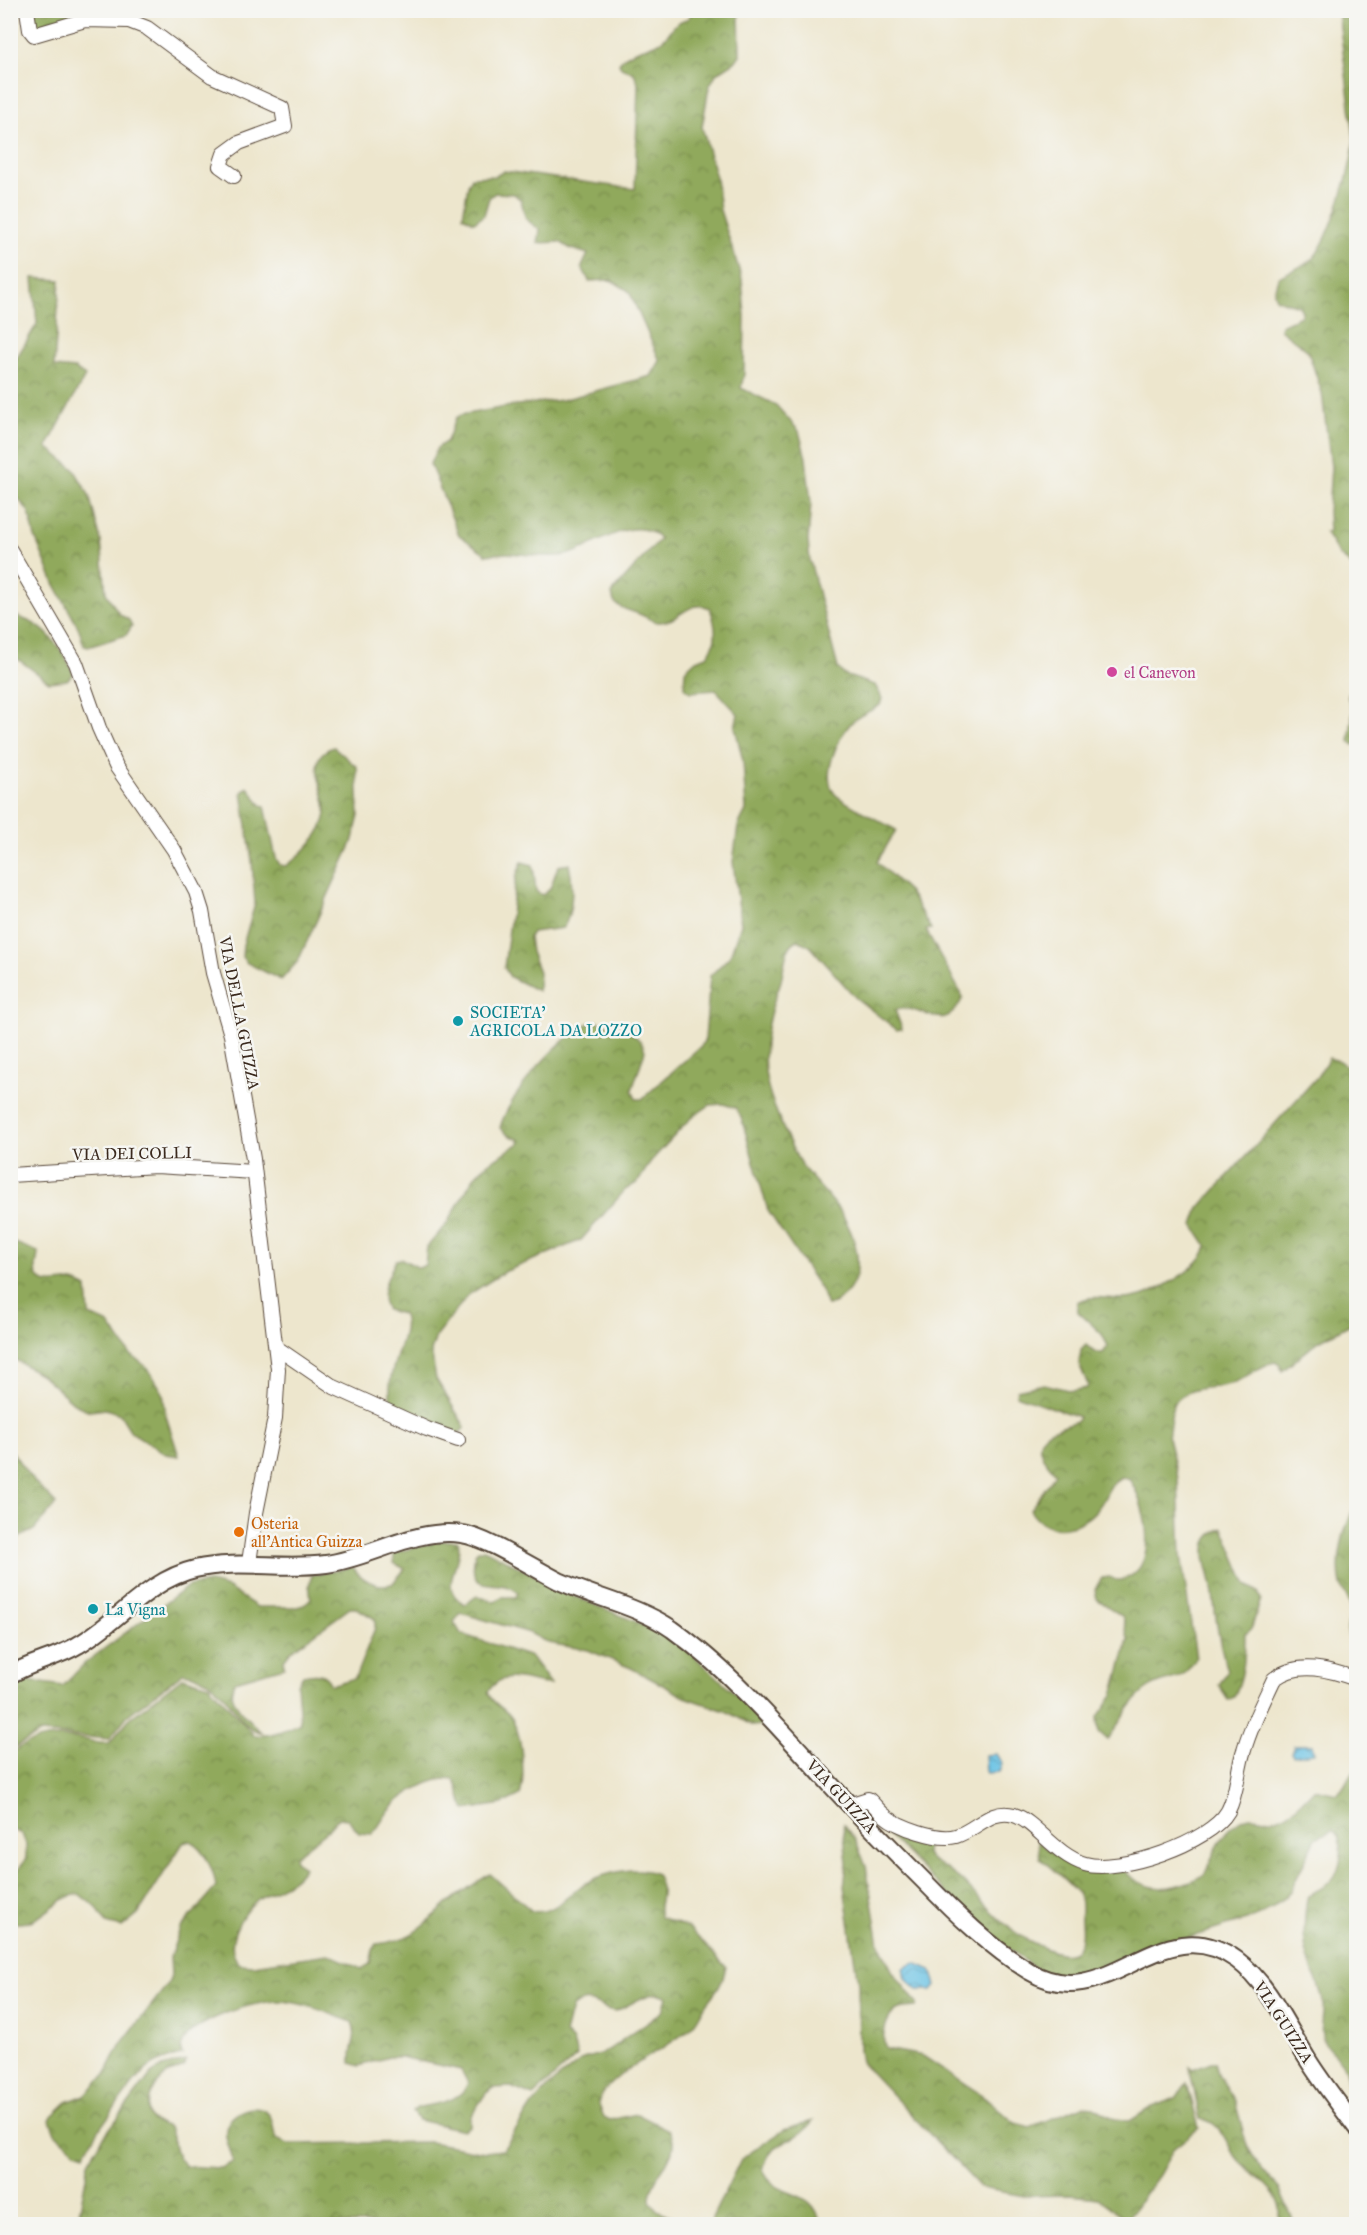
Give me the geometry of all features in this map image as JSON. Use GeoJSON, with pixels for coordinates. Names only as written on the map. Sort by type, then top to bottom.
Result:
{"type":"FeatureCollection","features":[{"type":"Feature","properties":{"kind":"main road","name":"VIA GUIZZA"},"geometry":{"type":"LineString","coordinates":[[10,1675],[77,1646],[149,1591],[173,1577],[197,1569],[249,1563],[301,1566],[330,1564],[410,1539],[464,1534],[562,1582],[648,1615],[669,1628],[732,1680],[849,1805],[947,1904],[996,1947],[1044,1979],[1062,1984],[1094,1982],[1154,1952],[1173,1945],[1193,1943],[1224,1952],[1239,1961],[1265,1991],[1325,2086],[1356,2127]]}},
{"type":"Feature","properties":{"kind":"street"},"geometry":{"type":"LineString","coordinates":[[27,10],[30,30],[34,35],[85,20],[129,21],[147,28],[212,76],[282,108],[285,126],[239,142],[224,154],[220,166],[234,176]]}},
{"type":"Feature","properties":{"kind":"street","name":"VIA DELLA GUIZZA"},"geometry":{"type":"LineString","coordinates":[[10,550],[76,663],[103,738],[116,766],[174,850],[196,892],[205,921],[213,974],[231,1035],[254,1172],[279,1369],[275,1418],[256,1513],[249,1563]]}},
{"type":"Feature","properties":{"kind":"street","name":"VIA DEI COLLI"},"geometry":{"type":"LineString","coordinates":[[10,1175],[156,1166],[254,1172]]}},
{"type":"Feature","properties":{"kind":"street"},"geometry":{"type":"LineString","coordinates":[[277,1348],[334,1387],[427,1429],[458,1440]]}},
{"type":"Feature","properties":{"kind":"street"},"geometry":{"type":"LineString","coordinates":[[849,1805],[868,1799],[890,1820],[939,1837],[958,1835],[994,1815],[1015,1815],[1067,1857],[1081,1863],[1104,1865],[1148,1859],[1187,1843],[1217,1824],[1227,1813],[1234,1798],[1243,1750],[1274,1679],[1281,1673],[1300,1669],[1329,1670],[1356,1679]]}},
{"type":"Feature","properties":{"kind":"green space"},"geometry":{"type":"Polygon","coordinates":[[[34,11],[83,11],[80,18],[36,28],[34,11]]]}},
{"type":"Feature","properties":{"kind":"green space"},"geometry":{"type":"Polygon","coordinates":[[[692,11],[739,11],[740,55],[735,62],[716,74],[709,87],[702,127],[716,178],[720,210],[742,279],[745,315],[744,374],[741,388],[776,405],[799,431],[806,458],[811,503],[808,541],[810,561],[838,668],[844,675],[875,685],[882,699],[880,705],[852,722],[841,737],[830,767],[831,786],[839,798],[896,830],[877,862],[909,892],[931,929],[926,930],[963,997],[956,1010],[940,1018],[914,1010],[895,1010],[902,1029],[897,1030],[856,998],[810,946],[798,940],[793,943],[785,959],[782,978],[768,1022],[764,1048],[765,1074],[774,1106],[796,1155],[806,1171],[837,1207],[848,1225],[856,1252],[857,1265],[850,1289],[827,1306],[821,1290],[768,1211],[741,1117],[736,1108],[723,1104],[710,1105],[691,1118],[651,1161],[638,1182],[625,1190],[581,1240],[504,1272],[468,1295],[436,1336],[431,1351],[436,1379],[465,1427],[458,1435],[394,1412],[390,1398],[390,1384],[404,1333],[404,1323],[402,1314],[387,1310],[383,1298],[385,1285],[396,1260],[402,1259],[419,1268],[425,1265],[427,1247],[448,1222],[474,1177],[488,1163],[520,1143],[518,1139],[508,1135],[500,1128],[513,1099],[553,1050],[582,1027],[595,1021],[625,1030],[642,1044],[645,1051],[632,1090],[636,1099],[642,1099],[702,1045],[705,1039],[710,976],[730,956],[741,924],[733,862],[738,826],[746,810],[743,761],[735,727],[738,714],[716,690],[690,692],[684,687],[685,670],[696,660],[707,656],[715,639],[715,627],[710,608],[695,606],[665,622],[657,622],[614,602],[612,594],[615,589],[660,539],[650,531],[627,530],[560,556],[508,553],[487,555],[459,535],[430,464],[437,448],[447,441],[456,418],[461,415],[562,400],[651,376],[660,361],[629,291],[611,280],[589,281],[582,267],[588,254],[571,249],[560,242],[538,243],[540,230],[526,219],[521,200],[514,194],[495,193],[489,198],[484,215],[474,222],[463,216],[468,185],[472,177],[496,176],[504,171],[635,189],[638,83],[634,73],[621,67],[619,63],[633,52],[661,41],[677,23],[689,18],[692,11]]]}},
{"type":"Feature","properties":{"kind":"green space"},"geometry":{"type":"Polygon","coordinates":[[[1338,11],[1356,11],[1356,569],[1340,556],[1325,532],[1329,532],[1331,467],[1322,393],[1308,351],[1280,329],[1281,325],[1301,316],[1302,311],[1299,306],[1276,299],[1274,292],[1278,278],[1310,261],[1321,247],[1334,218],[1350,165],[1354,138],[1338,11]]]}},
{"type":"Feature","properties":{"kind":"green space"},"geometry":{"type":"Polygon","coordinates":[[[33,278],[60,280],[54,367],[75,369],[85,376],[47,447],[74,469],[89,495],[101,541],[106,593],[119,614],[129,620],[132,626],[126,635],[88,647],[84,646],[79,629],[54,583],[35,537],[29,512],[11,490],[11,367],[37,324],[33,278]]]}},
{"type":"Feature","properties":{"kind":"green space"},"geometry":{"type":"Polygon","coordinates":[[[10,612],[36,625],[53,640],[73,674],[67,680],[49,682],[11,654],[10,612]]]}},
{"type":"Feature","properties":{"kind":"green space"},"geometry":{"type":"Polygon","coordinates":[[[1356,690],[1356,744],[1354,745],[1349,741],[1353,712],[1348,698],[1349,692],[1356,690]]]}},
{"type":"Feature","properties":{"kind":"green space"},"geometry":{"type":"Polygon","coordinates":[[[334,747],[357,767],[359,816],[352,843],[298,961],[281,980],[247,963],[242,957],[243,945],[255,904],[252,861],[242,792],[248,787],[261,805],[265,806],[276,858],[280,865],[286,866],[311,843],[321,829],[326,813],[317,766],[324,752],[334,747]]]}},
{"type":"Feature","properties":{"kind":"green space"},"geometry":{"type":"Polygon","coordinates":[[[522,862],[533,865],[536,891],[542,895],[550,889],[558,866],[569,864],[570,871],[571,905],[563,928],[532,932],[529,937],[531,952],[539,972],[538,991],[510,977],[504,967],[516,877],[522,862]]]}},
{"type":"Feature","properties":{"kind":"green space"},"geometry":{"type":"Polygon","coordinates":[[[1329,1058],[1339,1061],[1356,1074],[1356,1321],[1319,1341],[1282,1371],[1280,1365],[1275,1362],[1233,1383],[1195,1390],[1173,1404],[1168,1438],[1178,1478],[1181,1555],[1196,1658],[1185,1673],[1153,1685],[1140,1695],[1108,1740],[1099,1732],[1098,1717],[1113,1695],[1128,1638],[1123,1617],[1097,1599],[1095,1589],[1102,1578],[1123,1580],[1137,1571],[1143,1560],[1146,1546],[1144,1516],[1135,1489],[1129,1479],[1121,1477],[1110,1487],[1091,1516],[1082,1521],[1073,1525],[1054,1527],[1037,1519],[1030,1510],[1055,1474],[1042,1455],[1041,1440],[1050,1431],[1077,1421],[1079,1417],[1016,1395],[1017,1390],[1044,1384],[1072,1391],[1087,1388],[1088,1385],[1079,1364],[1081,1350],[1086,1345],[1096,1353],[1103,1353],[1108,1346],[1101,1333],[1078,1312],[1077,1302],[1098,1297],[1125,1299],[1142,1296],[1165,1286],[1196,1263],[1207,1246],[1193,1225],[1199,1208],[1317,1077],[1329,1058]]]}},
{"type":"Feature","properties":{"kind":"green space"},"geometry":{"type":"Polygon","coordinates":[[[10,1241],[38,1252],[36,1271],[42,1281],[47,1283],[73,1282],[87,1288],[89,1315],[109,1324],[130,1354],[148,1368],[163,1393],[166,1416],[179,1456],[166,1454],[131,1432],[120,1414],[106,1409],[90,1411],[76,1405],[43,1376],[11,1357],[10,1241]]]}},
{"type":"Feature","properties":{"kind":"green space"},"geometry":{"type":"Polygon","coordinates":[[[11,1450],[30,1477],[56,1504],[34,1530],[12,1541],[11,1450]]]}},
{"type":"Feature","properties":{"kind":"green space"},"geometry":{"type":"Polygon","coordinates":[[[1356,1504],[1356,1636],[1351,1641],[1347,1631],[1351,1611],[1341,1585],[1339,1564],[1344,1533],[1356,1504]]]}},
{"type":"Feature","properties":{"kind":"green space"},"geometry":{"type":"Polygon","coordinates":[[[1223,1528],[1247,1585],[1258,1592],[1261,1599],[1252,1627],[1245,1634],[1240,1682],[1234,1697],[1228,1700],[1219,1685],[1228,1670],[1220,1640],[1205,1554],[1209,1538],[1223,1528]]]}},
{"type":"Feature","properties":{"kind":"green space"},"geometry":{"type":"Polygon","coordinates":[[[438,1541],[458,1541],[459,1549],[451,1583],[456,1598],[465,1604],[477,1596],[495,1602],[502,1597],[516,1597],[518,1592],[509,1587],[484,1583],[475,1576],[473,1567],[475,1553],[478,1550],[486,1550],[574,1596],[665,1634],[682,1645],[769,1724],[753,1726],[728,1712],[685,1697],[631,1668],[588,1650],[548,1643],[530,1633],[461,1613],[454,1622],[461,1634],[531,1657],[551,1684],[509,1678],[494,1684],[488,1692],[510,1716],[517,1732],[523,1766],[520,1795],[502,1804],[466,1810],[456,1783],[453,1779],[445,1779],[428,1783],[404,1796],[389,1810],[372,1834],[359,1833],[348,1819],[338,1818],[327,1831],[295,1856],[295,1861],[304,1867],[300,1873],[289,1882],[258,1899],[246,1912],[233,1939],[235,1957],[240,1964],[253,1965],[328,1954],[362,1969],[370,1964],[377,1944],[398,1940],[414,1932],[472,1885],[490,1874],[532,1911],[540,1912],[555,1907],[581,1886],[603,1876],[631,1870],[649,1871],[656,1874],[661,1888],[660,1917],[689,1928],[726,1967],[725,1972],[718,1988],[694,2024],[671,2043],[613,2081],[598,2103],[604,2117],[610,2120],[637,2114],[669,2130],[673,2139],[673,2148],[651,2191],[650,2201],[657,2210],[691,2224],[77,2224],[89,2162],[102,2139],[151,2074],[162,2067],[186,2061],[185,2066],[168,2074],[159,2082],[152,2093],[148,2111],[153,2121],[169,2127],[178,2158],[186,2166],[221,2168],[233,2162],[226,2138],[228,2124],[238,2113],[251,2108],[265,2111],[272,2121],[276,2139],[288,2144],[430,2142],[485,2152],[503,2150],[532,2105],[550,2085],[583,2059],[604,2053],[663,2011],[667,1997],[661,1994],[649,1995],[615,2011],[589,2002],[579,2003],[572,2007],[565,2034],[573,2042],[577,2056],[533,2096],[511,2087],[494,2088],[486,2093],[470,2117],[470,2126],[463,2130],[418,2120],[412,2112],[417,2108],[447,2101],[459,2095],[468,2083],[461,2070],[400,2057],[389,2057],[359,2066],[351,2063],[355,2033],[352,2022],[291,2002],[255,2004],[203,2024],[182,2044],[182,2055],[164,2060],[147,2069],[113,2110],[85,2154],[76,2151],[55,2133],[50,2120],[52,2116],[67,2102],[85,2095],[105,2075],[121,2044],[168,1984],[171,1975],[170,1957],[180,1929],[216,1887],[208,1861],[200,1849],[190,1841],[183,1843],[138,1914],[122,1927],[106,1923],[97,1908],[79,1894],[61,1901],[30,1921],[11,1922],[11,1881],[26,1858],[26,1844],[22,1834],[11,1829],[10,1753],[28,1743],[56,1737],[110,1742],[129,1719],[183,1677],[209,1685],[254,1735],[272,1734],[284,1730],[300,1723],[297,1685],[303,1675],[312,1673],[323,1675],[331,1685],[355,1678],[375,1628],[375,1619],[357,1608],[350,1608],[290,1652],[284,1660],[284,1667],[235,1681],[232,1695],[235,1702],[261,1732],[252,1729],[244,1722],[211,1684],[199,1677],[183,1673],[127,1716],[109,1739],[41,1733],[11,1749],[11,1686],[22,1680],[63,1686],[85,1663],[188,1586],[210,1583],[228,1588],[257,1607],[297,1607],[304,1605],[311,1598],[309,1585],[312,1575],[353,1567],[360,1576],[370,1582],[381,1585],[392,1584],[405,1569],[394,1563],[394,1553],[438,1541]]]}},
{"type":"Feature","properties":{"kind":"green space"},"geometry":{"type":"Polygon","coordinates":[[[1356,1768],[1356,1902],[1353,1917],[1356,1933],[1356,2106],[1350,2096],[1344,2067],[1326,2046],[1322,2037],[1323,2002],[1308,1959],[1304,1939],[1307,1898],[1330,1882],[1340,1863],[1340,1841],[1333,1830],[1316,1838],[1291,1890],[1273,1908],[1253,1918],[1194,1936],[1086,1982],[1037,1970],[977,1924],[866,1812],[869,1811],[878,1821],[927,1845],[926,1854],[930,1859],[959,1879],[1019,1935],[1048,1950],[1066,1954],[1073,1952],[1081,1937],[1080,1899],[1077,1892],[1040,1858],[1038,1841],[1059,1858],[1075,1866],[1121,1868],[1140,1883],[1160,1888],[1171,1887],[1204,1875],[1225,1835],[1238,1822],[1248,1817],[1268,1819],[1282,1816],[1314,1789],[1337,1794],[1356,1768]]]}},
{"type":"Feature","properties":{"kind":"green space"},"geometry":{"type":"Polygon","coordinates":[[[843,1824],[855,1840],[866,1866],[879,1944],[893,1972],[917,2004],[916,2007],[897,2010],[890,2017],[884,2034],[886,2049],[923,2056],[985,2097],[1015,2123],[1030,2127],[1083,2106],[1094,2107],[1115,2119],[1130,2121],[1150,2108],[1176,2098],[1187,2083],[1199,2128],[1174,2148],[1159,2175],[1127,2219],[1098,2198],[1071,2195],[1024,2196],[981,2188],[861,2062],[858,1984],[844,1886],[847,1864],[843,1824]]]}},
{"type":"Feature","properties":{"kind":"green space"},"geometry":{"type":"Polygon","coordinates":[[[1215,2062],[1218,2074],[1235,2101],[1247,2146],[1258,2164],[1280,2190],[1295,2224],[1278,2224],[1279,2203],[1268,2186],[1237,2158],[1218,2128],[1200,2119],[1189,2066],[1193,2069],[1215,2062]]]}},
{"type":"Feature","properties":{"kind":"green space"},"geometry":{"type":"Polygon","coordinates":[[[813,2121],[808,2128],[777,2147],[766,2160],[763,2170],[769,2180],[777,2186],[810,2203],[821,2224],[709,2224],[741,2159],[784,2130],[813,2121]]]}},
{"type":"Feature","properties":{"kind":"water"},"geometry":{"type":"Polygon","coordinates":[[[1294,1745],[1312,1745],[1314,1753],[1293,1756],[1291,1753],[1294,1745]]]}},
{"type":"Feature","properties":{"kind":"water"},"geometry":{"type":"Polygon","coordinates":[[[996,1754],[1002,1764],[999,1772],[986,1773],[985,1755],[996,1754]]]}},
{"type":"Feature","properties":{"kind":"water"},"geometry":{"type":"Polygon","coordinates":[[[915,1963],[931,1970],[936,1985],[932,1990],[918,1990],[906,1979],[904,1968],[915,1963]]]}},
{"type":"Feature","properties":{"kind":"place","name":"el Canevon"},"geometry":{"type":"Point","coordinates":[1112,672]}},
{"type":"Feature","properties":{"kind":"place","name":"SOCIETA' AGRICOLA DA LOZZO"},"geometry":{"type":"Point","coordinates":[458,1021]}},
{"type":"Feature","properties":{"kind":"place","name":"Osteria all'Antica Guizza"},"geometry":{"type":"Point","coordinates":[239,1532]}},
{"type":"Feature","properties":{"kind":"place","name":"La Vigna"},"geometry":{"type":"Point","coordinates":[93,1609]}}]}
